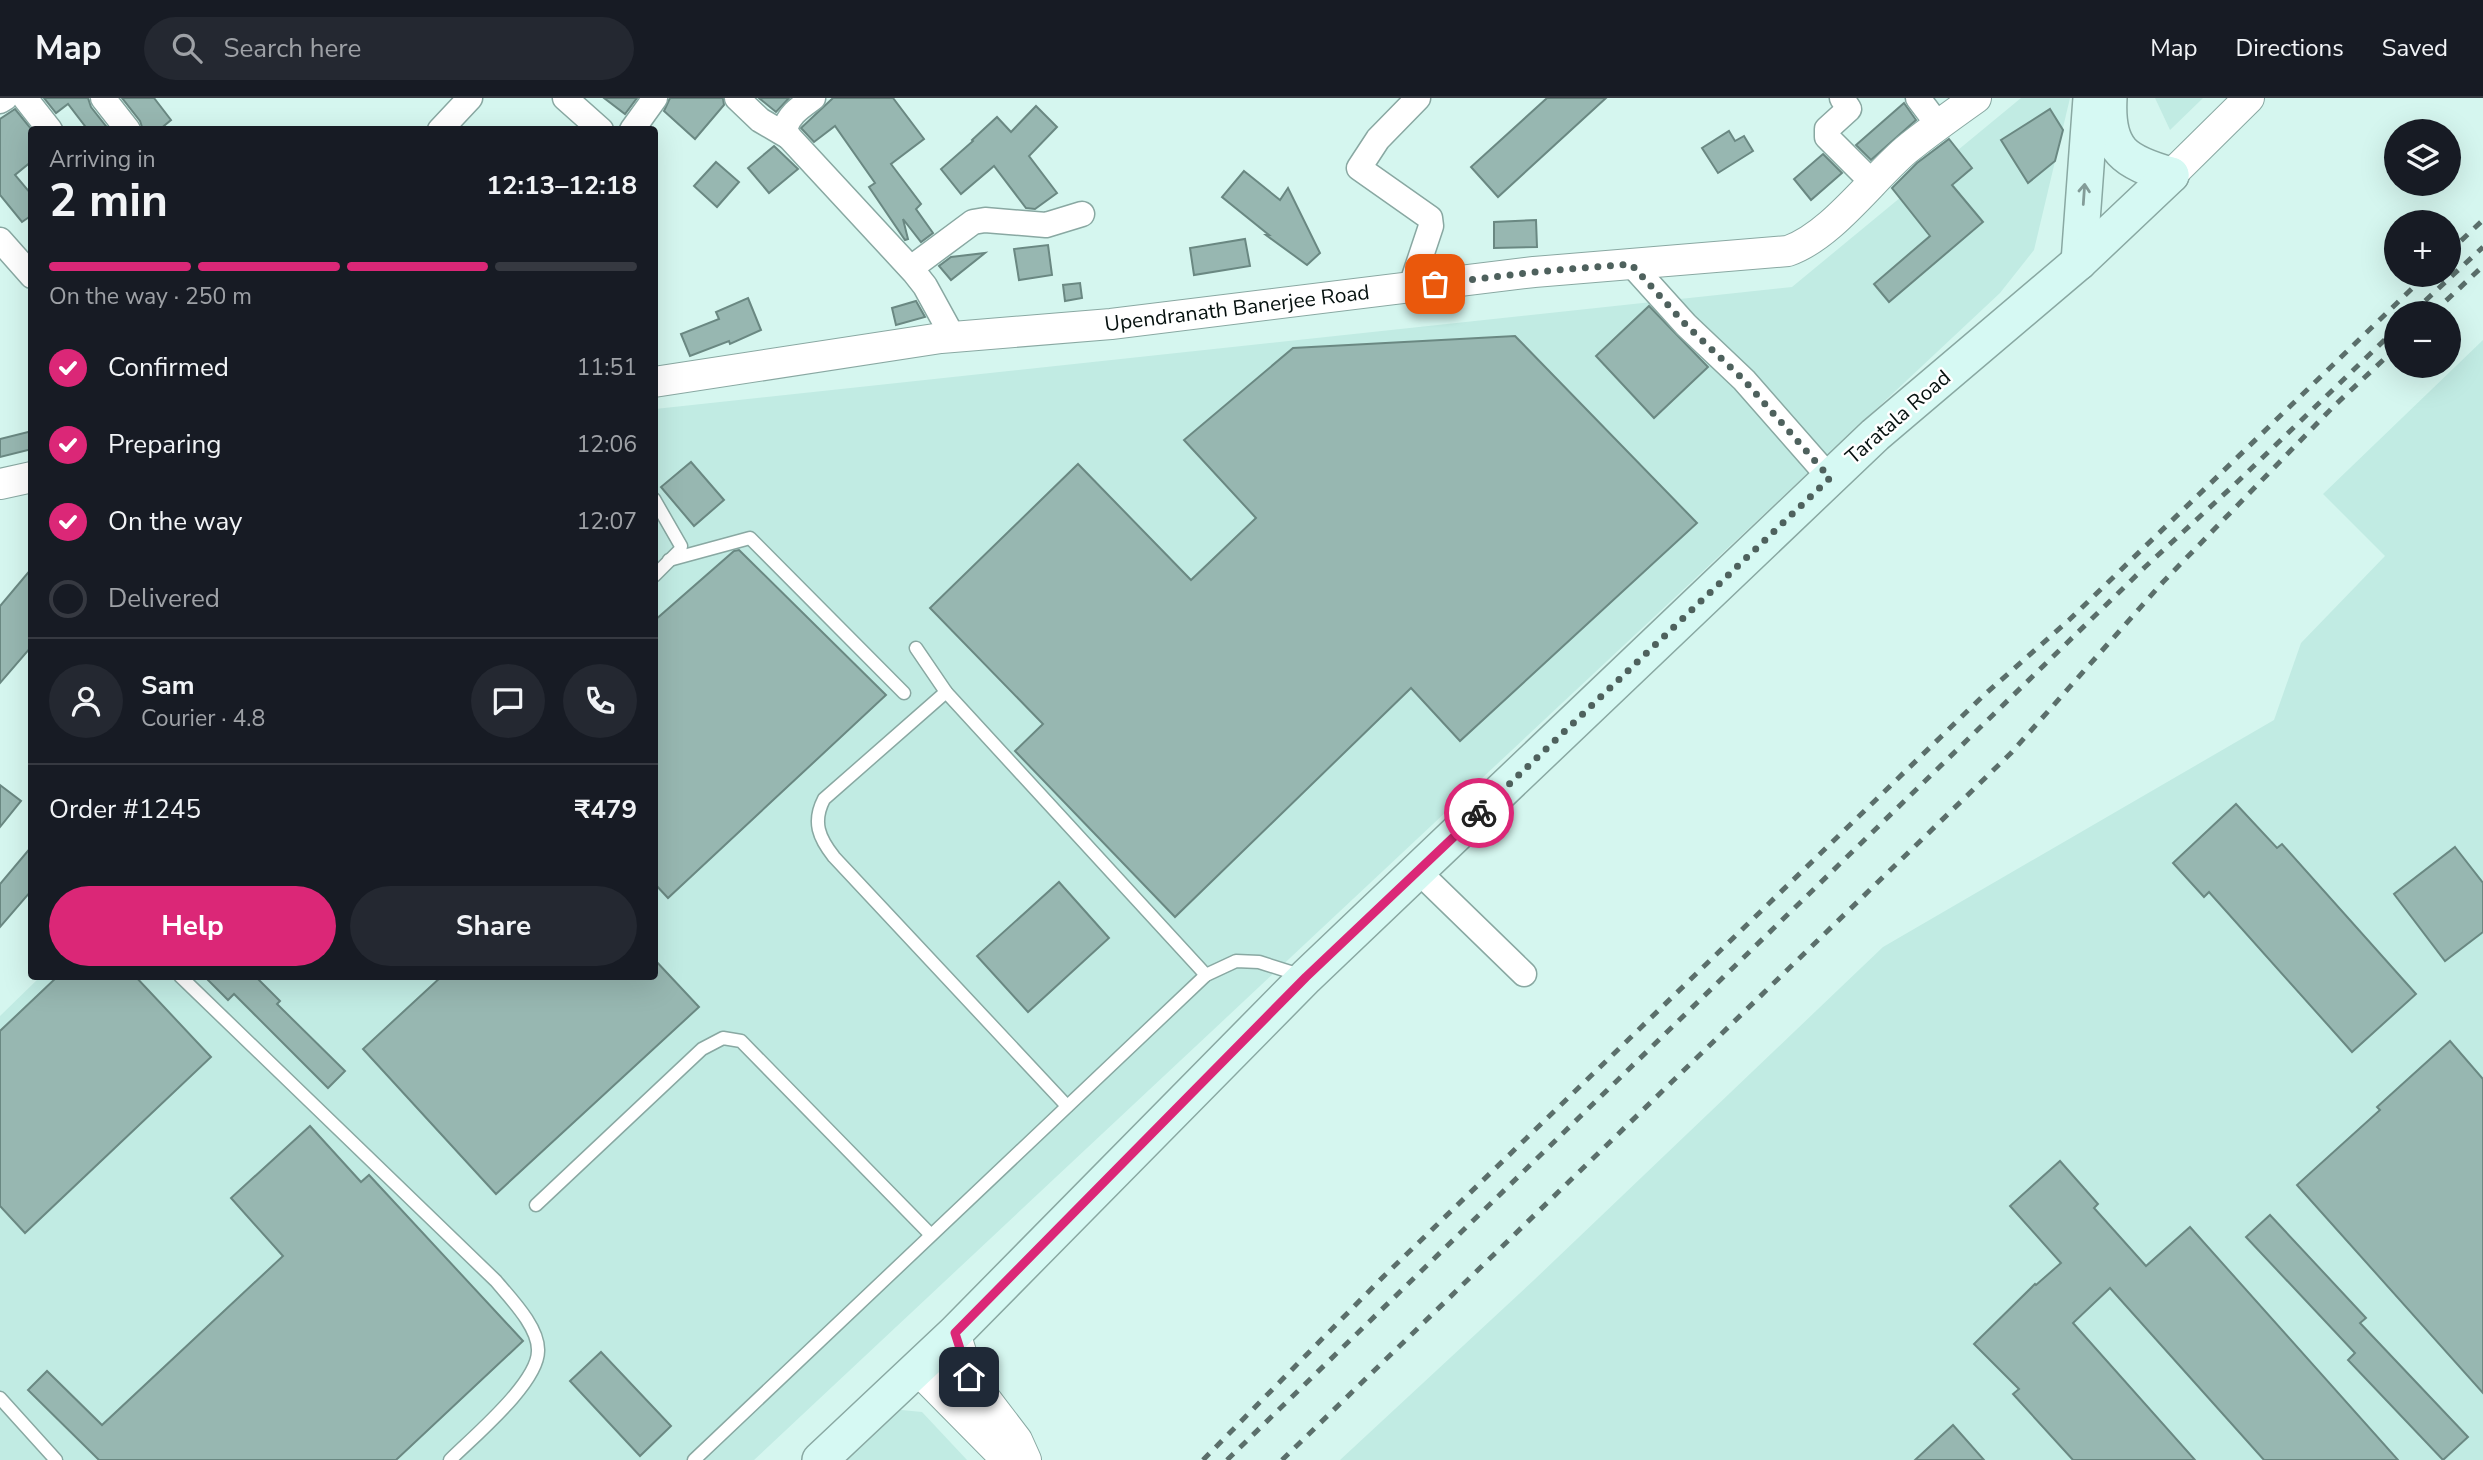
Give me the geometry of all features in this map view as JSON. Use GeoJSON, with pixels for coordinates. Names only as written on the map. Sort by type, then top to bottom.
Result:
{"type":"FeatureCollection","features":[{"type":"Feature","properties":{"kind":"main road"},"geometry":{"type":"LineString","coordinates":[[2078,262],[2091,98]]}},
{"type":"Feature","properties":{"kind":"main road"},"geometry":{"type":"LineString","coordinates":[[2109,98],[2113,136],[2123,153],[2133,162],[2171,175]]}},
{"type":"Feature","properties":{"kind":"main road","name":"Taratala Road"},"geometry":{"type":"LineString","coordinates":[[820,1460],[955,1333],[1306,977],[1875,435],[2078,262],[2171,175]]}},
{"type":"Feature","properties":{"kind":"street"},"geometry":{"type":"LineString","coordinates":[[0,101],[5,98]]}},
{"type":"Feature","properties":{"kind":"street"},"geometry":{"type":"LineString","coordinates":[[25,98],[47,126]]}},
{"type":"Feature","properties":{"kind":"street"},"geometry":{"type":"LineString","coordinates":[[103,98],[125,126]]}},
{"type":"Feature","properties":{"kind":"street"},"geometry":{"type":"LineString","coordinates":[[444,126],[470,98]]}},
{"type":"Feature","properties":{"kind":"street"},"geometry":{"type":"LineString","coordinates":[[565,98],[596,126]]}},
{"type":"Feature","properties":{"kind":"street"},"geometry":{"type":"LineString","coordinates":[[635,126],[655,98]]}},
{"type":"Feature","properties":{"kind":"street"},"geometry":{"type":"LineString","coordinates":[[737,98],[760,120],[789,137]]}},
{"type":"Feature","properties":{"kind":"street"},"geometry":{"type":"LineString","coordinates":[[813,98],[792,114],[787,122],[785,129],[789,137],[911,268],[925,286],[953,337]]}},
{"type":"Feature","properties":{"kind":"street"},"geometry":{"type":"LineString","coordinates":[[1411,286],[1431,226],[1430,218],[1359,168],[1378,139],[1418,98]]}},
{"type":"Feature","properties":{"kind":"street"},"geometry":{"type":"LineString","coordinates":[[1842,98],[1849,109],[1828,129],[1827,137],[1871,182]]}},
{"type":"Feature","properties":{"kind":"street"},"geometry":{"type":"LineString","coordinates":[[1918,98],[1938,126]]}},
{"type":"Feature","properties":{"kind":"street","name":"Upendranath Banerjee Road"},"geometry":{"type":"LineString","coordinates":[[658,381],[953,337],[1111,324],[1534,272],[1755,255],[1796,248],[1805,245],[1824,230],[1906,150],[1976,98]]}},
{"type":"Feature","properties":{"kind":"street","name":"Taratala Road"},"geometry":{"type":"LineString","coordinates":[[2171,175],[2249,98]]}},
{"type":"Feature","properties":{"kind":"street"},"geometry":{"type":"LineString","coordinates":[[911,268],[973,222],[985,220],[1046,225],[1082,214]]}},
{"type":"Feature","properties":{"kind":"street"},"geometry":{"type":"LineString","coordinates":[[0,240],[28,272]]}},
{"type":"Feature","properties":{"kind":"street"},"geometry":{"type":"LineString","coordinates":[[1631,264],[1686,325],[1744,380],[1830,478]]}},
{"type":"Feature","properties":{"kind":"street"},"geometry":{"type":"LineString","coordinates":[[0,484],[28,478]]}},
{"type":"Feature","properties":{"kind":"street"},"geometry":{"type":"LineString","coordinates":[[1418,871],[1524,974]]}},
{"type":"Feature","properties":{"kind":"street"},"geometry":{"type":"LineString","coordinates":[[955,1333],[969,1377],[1017,1440],[1026,1460]]}},
{"type":"Feature","properties":{"kind":"street"},"geometry":{"type":"LineString","coordinates":[[917,1368],[1010,1460]]}},
{"type":"Feature","properties":{"kind":"lane"},"geometry":{"type":"LineString","coordinates":[[658,506],[681,546],[658,572]]}},
{"type":"Feature","properties":{"kind":"lane"},"geometry":{"type":"LineString","coordinates":[[669,560],[750,538],[904,693]]}},
{"type":"Feature","properties":{"kind":"lane"},"geometry":{"type":"LineString","coordinates":[[916,648],[946,692],[1206,975]]}},
{"type":"Feature","properties":{"kind":"lane"},"geometry":{"type":"LineString","coordinates":[[946,692],[824,799],[817,812],[817,828],[821,841],[834,856],[1067,1106]]}},
{"type":"Feature","properties":{"kind":"lane"},"geometry":{"type":"LineString","coordinates":[[694,1460],[1206,975],[1236,961],[1259,962],[1306,977]]}},
{"type":"Feature","properties":{"kind":"lane"},"geometry":{"type":"LineString","coordinates":[[184,980],[496,1281],[525,1317],[539,1350],[534,1368],[515,1394],[450,1460]]}},
{"type":"Feature","properties":{"kind":"lane"},"geometry":{"type":"LineString","coordinates":[[536,1205],[702,1049],[723,1038],[741,1041],[931,1236]]}},
{"type":"Feature","properties":{"kind":"lane"},"geometry":{"type":"LineString","coordinates":[[0,1398],[56,1460]]}},
{"type":"Feature","properties":{"kind":"shaded area"},"geometry":{"type":"Polygon","coordinates":[[[2021,98],[2070,98],[2034,250],[2000,293],[754,1460],[0,1460],[0,1016],[37,980],[658,980],[658,409],[1792,287],[2021,98]]]}},
{"type":"Feature","properties":{"kind":"shaded area"},"geometry":{"type":"Polygon","coordinates":[[[2155,98],[2203,98],[2170,130],[2155,98]]]}},
{"type":"Feature","properties":{"kind":"shaded area"},"geometry":{"type":"Polygon","coordinates":[[[2483,340],[2483,1460],[1340,1460],[1534,1280],[1883,947],[2274,720],[2301,643],[2385,556],[2323,494],[2444,378],[2461,378],[2461,361],[2483,340]]]}},
{"type":"Feature","properties":{"kind":"shaded area"},"geometry":{"type":"Polygon","coordinates":[[[891,1409],[922,1412],[967,1460],[837,1460],[891,1409]]]}},
{"type":"Feature","properties":{"kind":"building"},"geometry":{"type":"Polygon","coordinates":[[[44,98],[88,98],[91,107],[106,126],[85,126],[68,104],[56,113],[44,98]]]}},
{"type":"Feature","properties":{"kind":"building"},"geometry":{"type":"Polygon","coordinates":[[[122,98],[154,98],[171,120],[164,126],[142,126],[122,98]]]}},
{"type":"Feature","properties":{"kind":"building"},"geometry":{"type":"Polygon","coordinates":[[[604,98],[637,98],[625,114],[604,98]]]}},
{"type":"Feature","properties":{"kind":"building"},"geometry":{"type":"Polygon","coordinates":[[[670,98],[723,98],[724,105],[695,139],[664,111],[670,98]]]}},
{"type":"Feature","properties":{"kind":"building"},"geometry":{"type":"Polygon","coordinates":[[[759,98],[789,98],[776,112],[759,98]]]}},
{"type":"Feature","properties":{"kind":"building"},"geometry":{"type":"Polygon","coordinates":[[[833,98],[893,98],[924,139],[891,164],[921,204],[916,209],[933,233],[921,242],[903,219],[908,239],[905,240],[869,187],[875,183],[835,126],[814,142],[801,128],[833,98]]]}},
{"type":"Feature","properties":{"kind":"building"},"geometry":{"type":"Polygon","coordinates":[[[1547,98],[1606,98],[1498,197],[1471,167],[1547,98]]]}},
{"type":"Feature","properties":{"kind":"building"},"geometry":{"type":"Polygon","coordinates":[[[1904,103],[1916,120],[1871,160],[1856,145],[1904,103]]]}},
{"type":"Feature","properties":{"kind":"building"},"geometry":{"type":"Polygon","coordinates":[[[1036,106],[1057,127],[1029,156],[1057,193],[1035,209],[1026,208],[994,166],[961,194],[941,169],[997,117],[1011,132],[1036,106]]]}},
{"type":"Feature","properties":{"kind":"building"},"geometry":{"type":"Polygon","coordinates":[[[15,109],[29,126],[28,164],[15,175],[28,190],[28,218],[22,222],[0,195],[0,119],[15,109]]]}},
{"type":"Feature","properties":{"kind":"building"},"geometry":{"type":"Polygon","coordinates":[[[2050,109],[2063,130],[2055,161],[2028,183],[2001,140],[2050,109]]]}},
{"type":"Feature","properties":{"kind":"building"},"geometry":{"type":"Polygon","coordinates":[[[1729,131],[1735,141],[1744,136],[1753,151],[1718,173],[1702,148],[1729,131]]]}},
{"type":"Feature","properties":{"kind":"building"},"geometry":{"type":"Polygon","coordinates":[[[1949,139],[1972,168],[1952,185],[1983,222],[1889,302],[1874,284],[1930,236],[1892,188],[1917,163],[1949,139]]]}},
{"type":"Feature","properties":{"kind":"building"},"geometry":{"type":"Polygon","coordinates":[[[774,146],[798,169],[769,193],[748,168],[774,146]]]}},
{"type":"Feature","properties":{"kind":"building"},"geometry":{"type":"Polygon","coordinates":[[[1823,154],[1842,173],[1811,200],[1794,179],[1823,154]]]}},
{"type":"Feature","properties":{"kind":"building"},"geometry":{"type":"Polygon","coordinates":[[[716,162],[739,182],[717,207],[694,186],[716,162]]]}},
{"type":"Feature","properties":{"kind":"building"},"geometry":{"type":"Polygon","coordinates":[[[1244,171],[1280,200],[1288,188],[1320,253],[1307,265],[1266,235],[1269,235],[1222,197],[1244,171]]]}},
{"type":"Feature","properties":{"kind":"building"},"geometry":{"type":"Polygon","coordinates":[[[1536,220],[1537,247],[1494,248],[1494,222],[1536,220]]]}},
{"type":"Feature","properties":{"kind":"building"},"geometry":{"type":"Polygon","coordinates":[[[1245,239],[1250,266],[1194,275],[1190,248],[1245,239]]]}},
{"type":"Feature","properties":{"kind":"building"},"geometry":{"type":"Polygon","coordinates":[[[1048,245],[1052,275],[1019,280],[1014,249],[1048,245]]]}},
{"type":"Feature","properties":{"kind":"building"},"geometry":{"type":"Polygon","coordinates":[[[985,253],[951,280],[939,266],[951,257],[985,253]]]}},
{"type":"Feature","properties":{"kind":"building"},"geometry":{"type":"Polygon","coordinates":[[[1080,283],[1082,298],[1065,301],[1063,285],[1080,283]]]}},
{"type":"Feature","properties":{"kind":"building"},"geometry":{"type":"Polygon","coordinates":[[[748,298],[761,330],[730,344],[729,341],[690,356],[681,334],[719,319],[716,312],[748,298]]]}},
{"type":"Feature","properties":{"kind":"building"},"geometry":{"type":"Polygon","coordinates":[[[916,301],[925,317],[896,325],[892,308],[916,301]]]}},
{"type":"Feature","properties":{"kind":"building"},"geometry":{"type":"Polygon","coordinates":[[[1649,306],[1708,367],[1654,418],[1596,356],[1649,306]]]}},
{"type":"Feature","properties":{"kind":"building"},"geometry":{"type":"Polygon","coordinates":[[[1515,336],[1697,523],[1460,741],[1411,688],[1175,917],[1015,751],[1043,724],[930,608],[1078,464],[1191,580],[1256,518],[1184,440],[1293,348],[1515,336]]]}},
{"type":"Feature","properties":{"kind":"building"},"geometry":{"type":"Polygon","coordinates":[[[28,432],[28,450],[0,457],[0,439],[28,432]]]}},
{"type":"Feature","properties":{"kind":"building"},"geometry":{"type":"Polygon","coordinates":[[[691,462],[724,500],[694,526],[661,487],[691,462]]]}},
{"type":"Feature","properties":{"kind":"building"},"geometry":{"type":"Polygon","coordinates":[[[739,550],[886,695],[668,898],[658,887],[658,618],[734,551],[739,550]]]}},
{"type":"Feature","properties":{"kind":"building"},"geometry":{"type":"Polygon","coordinates":[[[28,573],[28,651],[0,683],[0,606],[28,573]]]}},
{"type":"Feature","properties":{"kind":"building"},"geometry":{"type":"Polygon","coordinates":[[[0,785],[21,801],[0,827],[0,785]]]}},
{"type":"Feature","properties":{"kind":"building"},"geometry":{"type":"Polygon","coordinates":[[[2236,804],[2277,848],[2282,844],[2416,994],[2352,1052],[2209,892],[2204,897],[2173,863],[2236,804]]]}},
{"type":"Feature","properties":{"kind":"building"},"geometry":{"type":"Polygon","coordinates":[[[2455,847],[2483,883],[2483,932],[2445,961],[2394,894],[2455,847]]]}},
{"type":"Feature","properties":{"kind":"building"},"geometry":{"type":"Polygon","coordinates":[[[28,851],[28,895],[0,927],[0,884],[28,851]]]}},
{"type":"Feature","properties":{"kind":"building"},"geometry":{"type":"Polygon","coordinates":[[[1059,882],[1109,938],[1028,1012],[977,956],[1059,882]]]}},
{"type":"Feature","properties":{"kind":"building"},"geometry":{"type":"Polygon","coordinates":[[[658,963],[699,1007],[496,1194],[363,1049],[438,980],[658,980],[658,963]]]}},
{"type":"Feature","properties":{"kind":"building"},"geometry":{"type":"Polygon","coordinates":[[[54,980],[139,980],[211,1057],[25,1233],[0,1206],[0,1031],[54,980]]]}},
{"type":"Feature","properties":{"kind":"building"},"geometry":{"type":"Polygon","coordinates":[[[208,980],[259,980],[280,1001],[277,1004],[345,1071],[328,1088],[234,994],[228,1000],[208,980]]]}},
{"type":"Feature","properties":{"kind":"building"},"geometry":{"type":"Polygon","coordinates":[[[2450,1041],[2483,1079],[2483,1393],[2297,1185],[2380,1110],[2377,1107],[2450,1041]]]}},
{"type":"Feature","properties":{"kind":"building"},"geometry":{"type":"Polygon","coordinates":[[[310,1126],[361,1182],[369,1175],[523,1341],[396,1460],[99,1460],[28,1390],[47,1371],[102,1425],[283,1256],[231,1198],[310,1126]]]}},
{"type":"Feature","properties":{"kind":"building"},"geometry":{"type":"Polygon","coordinates":[[[2060,1161],[2098,1204],[2094,1208],[2146,1266],[2190,1227],[2398,1460],[2264,1460],[2110,1288],[2073,1323],[2195,1460],[2073,1460],[2013,1394],[2019,1389],[1974,1344],[2035,1284],[2061,1263],[2010,1206],[2060,1161]]]}},
{"type":"Feature","properties":{"kind":"building"},"geometry":{"type":"Polygon","coordinates":[[[2270,1215],[2366,1318],[2360,1323],[2468,1437],[2443,1460],[2348,1360],[2355,1353],[2246,1237],[2270,1215]]]}},
{"type":"Feature","properties":{"kind":"building"},"geometry":{"type":"Polygon","coordinates":[[[601,1352],[671,1426],[640,1456],[570,1381],[601,1352]]]}},
{"type":"Feature","properties":{"kind":"building"},"geometry":{"type":"Polygon","coordinates":[[[1953,1425],[1984,1460],[1915,1460],[1953,1425]]]}},
{"type":"Feature","properties":{"kind":"railway"},"geometry":{"type":"LineString","coordinates":[[2461,241],[2483,220]]}},
{"type":"Feature","properties":{"kind":"railway"},"geometry":{"type":"LineString","coordinates":[[2425,301],[2483,247]]}},
{"type":"Feature","properties":{"kind":"railway"},"geometry":{"type":"LineString","coordinates":[[2446,301],[2483,266]]}},
{"type":"Feature","properties":{"kind":"railway"},"geometry":{"type":"LineString","coordinates":[[1203,1460],[1384,1276],[1983,696],[2069,620],[2414,287]]}},
{"type":"Feature","properties":{"kind":"railway"},"geometry":{"type":"LineString","coordinates":[[1227,1460],[2145,567],[2384,341]]}},
{"type":"Feature","properties":{"kind":"railway"},"geometry":{"type":"LineString","coordinates":[[1282,1460],[2011,753],[2163,582],[2334,406],[2384,359]]}},
{"type":"Feature","properties":{"kind":"way so far"},"geometry":{"type":"LineString","coordinates":[[1435,284],[1631,264],[1686,325],[1744,380],[1830,478],[1479,813]]}},
{"type":"Feature","properties":{"kind":"route"},"geometry":{"type":"LineString","coordinates":[[969,1377],[955,1333],[1306,977],[1479,813]]}}]}
